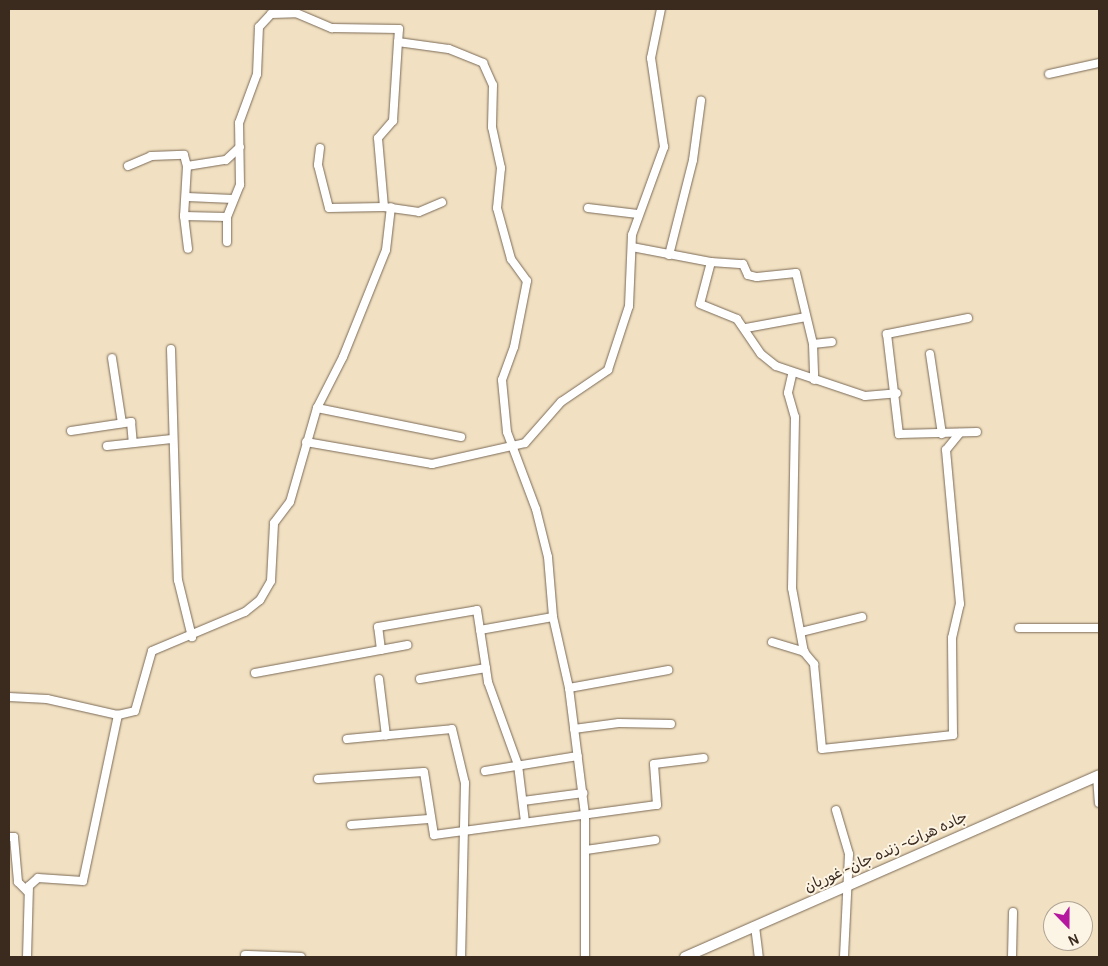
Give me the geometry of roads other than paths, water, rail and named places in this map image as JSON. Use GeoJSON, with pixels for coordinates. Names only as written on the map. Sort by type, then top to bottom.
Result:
{"type":"FeatureCollection","features":[{"type":"Feature","properties":{"kind":"main road","name":"جاده هرات- زنده جان- غوریان"},"geometry":{"type":"LineString","coordinates":[[685,957],[1098,775]]}},
{"type":"Feature","properties":{"kind":"street"},"geometry":{"type":"LineString","coordinates":[[306,442],[432,464],[525,443],[561,402],[611,364],[629,306],[632,247],[638,214],[664,148],[652,58],[661,9]]}},
{"type":"Feature","properties":{"kind":"street"},"geometry":{"type":"LineString","coordinates":[[9,697],[47,699],[118,715],[135,711],[152,651],[192,637],[260,600],[271,581],[274,523],[290,502],[317,408],[343,357],[386,250],[387,207],[378,138],[393,121],[399,29],[332,28],[296,13],[280,12],[271,14],[259,27],[257,74],[239,123],[240,185],[227,216],[227,242]]}},
{"type":"Feature","properties":{"kind":"street"},"geometry":{"type":"LineString","coordinates":[[398,42],[449,49],[483,63],[492,78],[492,127],[501,168],[497,208],[510,260],[527,282],[514,348],[502,380],[507,432],[514,444],[548,557],[553,617],[569,688],[583,793],[586,850],[585,957]]}},
{"type":"Feature","properties":{"kind":"street"},"geometry":{"type":"LineString","coordinates":[[1049,74],[1099,63]]}},
{"type":"Feature","properties":{"kind":"street"},"geometry":{"type":"LineString","coordinates":[[669,255],[693,160],[701,101]]}},
{"type":"Feature","properties":{"kind":"street"},"geometry":{"type":"LineString","coordinates":[[187,166],[226,160],[240,147]]}},
{"type":"Feature","properties":{"kind":"street"},"geometry":{"type":"LineString","coordinates":[[320,148],[318,165],[329,208],[387,207],[418,212],[442,202]]}},
{"type":"Feature","properties":{"kind":"street"},"geometry":{"type":"LineString","coordinates":[[128,166],[151,156],[184,155],[187,166],[187,197],[184,216],[188,249]]}},
{"type":"Feature","properties":{"kind":"street"},"geometry":{"type":"LineString","coordinates":[[187,197],[233,199]]}},
{"type":"Feature","properties":{"kind":"street"},"geometry":{"type":"LineString","coordinates":[[588,208],[638,214]]}},
{"type":"Feature","properties":{"kind":"street"},"geometry":{"type":"LineString","coordinates":[[184,216],[227,216]]}},
{"type":"Feature","properties":{"kind":"street"},"geometry":{"type":"LineString","coordinates":[[632,247],[711,262],[743,264],[748,275],[756,277],[796,273],[813,344],[814,380]]}},
{"type":"Feature","properties":{"kind":"street"},"geometry":{"type":"LineString","coordinates":[[711,262],[700,304],[738,319],[746,328],[762,354],[792,375],[865,396],[897,393]]}},
{"type":"Feature","properties":{"kind":"street"},"geometry":{"type":"LineString","coordinates":[[746,328],[806,317]]}},
{"type":"Feature","properties":{"kind":"street"},"geometry":{"type":"LineString","coordinates":[[968,318],[887,332],[897,393],[899,434],[976,432]]}},
{"type":"Feature","properties":{"kind":"street"},"geometry":{"type":"LineString","coordinates":[[813,344],[832,342]]}},
{"type":"Feature","properties":{"kind":"street"},"geometry":{"type":"LineString","coordinates":[[171,349],[172,439],[181,547],[178,580],[192,637]]}},
{"type":"Feature","properties":{"kind":"street"},"geometry":{"type":"LineString","coordinates":[[930,354],[942,434]]}},
{"type":"Feature","properties":{"kind":"street"},"geometry":{"type":"LineString","coordinates":[[112,358],[122,423]]}},
{"type":"Feature","properties":{"kind":"street"},"geometry":{"type":"LineString","coordinates":[[792,375],[788,393],[795,435],[792,588],[804,652],[818,679],[822,749],[953,735],[952,638],[960,604],[946,450],[960,433]]}},
{"type":"Feature","properties":{"kind":"street"},"geometry":{"type":"LineString","coordinates":[[317,408],[461,437]]}},
{"type":"Feature","properties":{"kind":"street"},"geometry":{"type":"LineString","coordinates":[[71,431],[132,423],[133,443]]}},
{"type":"Feature","properties":{"kind":"street"},"geometry":{"type":"LineString","coordinates":[[107,446],[172,439]]}},
{"type":"Feature","properties":{"kind":"street"},"geometry":{"type":"LineString","coordinates":[[381,650],[378,627],[476,609],[486,668],[518,765],[525,822]]}},
{"type":"Feature","properties":{"kind":"street"},"geometry":{"type":"LineString","coordinates":[[480,630],[553,617]]}},
{"type":"Feature","properties":{"kind":"street"},"geometry":{"type":"LineString","coordinates":[[801,632],[862,617]]}},
{"type":"Feature","properties":{"kind":"street"},"geometry":{"type":"LineString","coordinates":[[1019,628],[1099,628]]}},
{"type":"Feature","properties":{"kind":"street"},"geometry":{"type":"LineString","coordinates":[[772,642],[804,652]]}},
{"type":"Feature","properties":{"kind":"street"},"geometry":{"type":"LineString","coordinates":[[255,673],[407,645]]}},
{"type":"Feature","properties":{"kind":"street"},"geometry":{"type":"LineString","coordinates":[[420,679],[486,668]]}},
{"type":"Feature","properties":{"kind":"street"},"geometry":{"type":"LineString","coordinates":[[569,688],[668,670]]}},
{"type":"Feature","properties":{"kind":"street"},"geometry":{"type":"LineString","coordinates":[[379,679],[386,736]]}},
{"type":"Feature","properties":{"kind":"street"},"geometry":{"type":"LineString","coordinates":[[27,957],[28,892],[38,878],[83,881],[118,715]]}},
{"type":"Feature","properties":{"kind":"street"},"geometry":{"type":"LineString","coordinates":[[574,729],[619,723],[671,724]]}},
{"type":"Feature","properties":{"kind":"street"},"geometry":{"type":"LineString","coordinates":[[347,739],[451,728],[464,773],[461,957]]}},
{"type":"Feature","properties":{"kind":"street"},"geometry":{"type":"LineString","coordinates":[[485,771],[578,756]]}},
{"type":"Feature","properties":{"kind":"street"},"geometry":{"type":"LineString","coordinates":[[318,779],[422,771],[431,834],[464,832],[657,805],[654,764],[704,758]]}},
{"type":"Feature","properties":{"kind":"street"},"geometry":{"type":"LineString","coordinates":[[1098,775],[1099,802]]}},
{"type":"Feature","properties":{"kind":"street"},"geometry":{"type":"LineString","coordinates":[[523,801],[583,793]]}},
{"type":"Feature","properties":{"kind":"street"},"geometry":{"type":"LineString","coordinates":[[836,810],[848,843],[844,957]]}},
{"type":"Feature","properties":{"kind":"street"},"geometry":{"type":"LineString","coordinates":[[351,824],[429,819]]}},
{"type":"Feature","properties":{"kind":"street"},"geometry":{"type":"LineString","coordinates":[[9,837],[14,837],[18,882],[28,892]]}},
{"type":"Feature","properties":{"kind":"street"},"geometry":{"type":"LineString","coordinates":[[586,850],[654,840]]}},
{"type":"Feature","properties":{"kind":"street"},"geometry":{"type":"LineString","coordinates":[[1012,957],[1013,912]]}},
{"type":"Feature","properties":{"kind":"street"},"geometry":{"type":"LineString","coordinates":[[755,926],[759,957]]}},
{"type":"Feature","properties":{"kind":"street"},"geometry":{"type":"LineString","coordinates":[[246,955],[300,957]]}}]}
